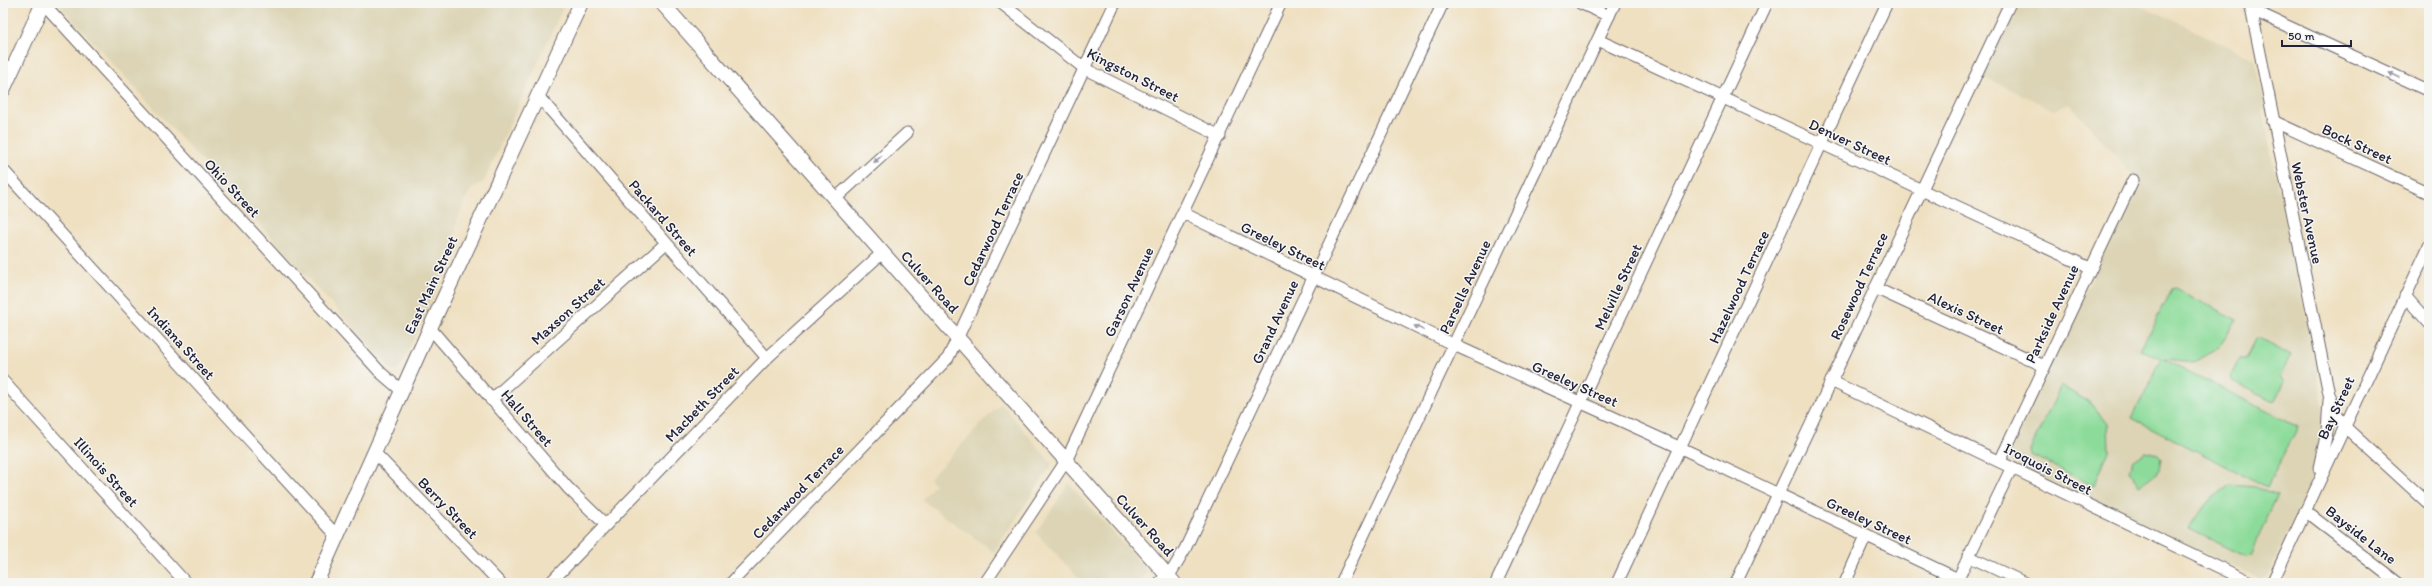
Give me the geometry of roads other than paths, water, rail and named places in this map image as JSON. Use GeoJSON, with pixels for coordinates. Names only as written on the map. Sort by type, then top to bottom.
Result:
{"type":"FeatureCollection","features":[{"type":"Feature","properties":{"kind":"main road"},"geometry":{"type":"LineString","coordinates":[[3,90],[43,3]]}},
{"type":"Feature","properties":{"kind":"main road","name":"East Main Street"},"geometry":{"type":"LineString","coordinates":[[316,583],[430,328],[581,3]]}},
{"type":"Feature","properties":{"kind":"main road","name":"Culver Road"},"geometry":{"type":"LineString","coordinates":[[662,3],[1066,461],[1167,580]]}},
{"type":"Feature","properties":{"kind":"street","name":"Ohio Street"},"geometry":{"type":"LineString","coordinates":[[43,3],[381,374],[402,391]]}},
{"type":"Feature","properties":{"kind":"street","name":"Kingston Street"},"geometry":{"type":"LineString","coordinates":[[1000,3],[1085,70],[1220,136]]}},
{"type":"Feature","properties":{"kind":"street","name":"Cedarwood Terrace"},"geometry":{"type":"LineString","coordinates":[[731,583],[941,366],[958,339],[1115,3]]}},
{"type":"Feature","properties":{"kind":"street","name":"Garson Avenue"},"geometry":{"type":"LineString","coordinates":[[985,583],[1066,461],[1220,136],[1281,3]]}},
{"type":"Feature","properties":{"kind":"street","name":"Grand Avenue"},"geometry":{"type":"LineString","coordinates":[[1167,580],[1185,549],[1443,3]]}},
{"type":"Feature","properties":{"kind":"street"},"geometry":{"type":"LineString","coordinates":[[1580,3],[1609,16]]}},
{"type":"Feature","properties":{"kind":"street","name":"Parsells Avenue"},"geometry":{"type":"LineString","coordinates":[[1342,583],[1615,3]]}},
{"type":"Feature","properties":{"kind":"street","name":"Melville Street"},"geometry":{"type":"LineString","coordinates":[[1496,583],[1767,3]]}},
{"type":"Feature","properties":{"kind":"street","name":"Hazelwood Terrace"},"geometry":{"type":"LineString","coordinates":[[1617,583],[1887,3]]}},
{"type":"Feature","properties":{"kind":"street","name":"Rosewood Terrace"},"geometry":{"type":"LineString","coordinates":[[1736,583],[2010,3]]}},
{"type":"Feature","properties":{"kind":"street"},"geometry":{"type":"LineString","coordinates":[[2251,6],[2429,91]]}},
{"type":"Feature","properties":{"kind":"street","name":"Webster Avenue"},"geometry":{"type":"LineString","coordinates":[[2251,6],[2273,122],[2329,394],[2335,412],[2344,426],[2429,504]]}},
{"type":"Feature","properties":{"kind":"street","name":"Denver Street"},"geometry":{"type":"LineString","coordinates":[[1598,40],[1821,146],[1921,190],[2090,268]]}},
{"type":"Feature","properties":{"kind":"street","name":"Packard Street"},"geometry":{"type":"LineString","coordinates":[[538,96],[665,244],[767,358]]}},
{"type":"Feature","properties":{"kind":"street","name":"Bock Street"},"geometry":{"type":"LineString","coordinates":[[2273,122],[2429,193]]}},
{"type":"Feature","properties":{"kind":"street"},"geometry":{"type":"LineString","coordinates":[[835,199],[907,133]]}},
{"type":"Feature","properties":{"kind":"street","name":"Indiana Street"},"geometry":{"type":"LineString","coordinates":[[3,170],[337,536]]}},
{"type":"Feature","properties":{"kind":"street","name":"Parkside Avenue"},"geometry":{"type":"LineString","coordinates":[[2000,461],[2090,268],[2133,180]]}},
{"type":"Feature","properties":{"kind":"street","name":"Greeley Street"},"geometry":{"type":"LineString","coordinates":[[1183,213],[1313,278],[1454,345],[1681,448],[1957,581]]}},
{"type":"Feature","properties":{"kind":"street","name":"Maxson Street"},"geometry":{"type":"LineString","coordinates":[[492,400],[665,244]]}},
{"type":"Feature","properties":{"kind":"street","name":"Bay Street"},"geometry":{"type":"LineString","coordinates":[[2272,583],[2314,490],[2429,246]]}},
{"type":"Feature","properties":{"kind":"street","name":"Macbeth Street"},"geometry":{"type":"LineString","coordinates":[[550,583],[767,358],[882,253]]}},
{"type":"Feature","properties":{"kind":"street","name":"Alexis Street"},"geometry":{"type":"LineString","coordinates":[[1875,288],[2044,366]]}},
{"type":"Feature","properties":{"kind":"street"},"geometry":{"type":"LineString","coordinates":[[2405,296],[2429,323]]}},
{"type":"Feature","properties":{"kind":"street","name":"Hall Street"},"geometry":{"type":"LineString","coordinates":[[430,328],[568,488],[606,525]]}},
{"type":"Feature","properties":{"kind":"street","name":"Illinois Street"},"geometry":{"type":"LineString","coordinates":[[3,381],[186,583]]}},
{"type":"Feature","properties":{"kind":"street","name":"Iroquois Street"},"geometry":{"type":"LineString","coordinates":[[1831,381],[2000,461],[2011,469],[2252,583]]}},
{"type":"Feature","properties":{"kind":"street"},"geometry":{"type":"LineString","coordinates":[[2314,490],[2326,432],[2329,394]]}},
{"type":"Feature","properties":{"kind":"street","name":"Berry Street"},"geometry":{"type":"LineString","coordinates":[[375,453],[500,583]]}},
{"type":"Feature","properties":{"kind":"street"},"geometry":{"type":"LineString","coordinates":[[1957,581],[2011,469]]}},
{"type":"Feature","properties":{"kind":"street","name":"Bayside Lane"},"geometry":{"type":"LineString","coordinates":[[2305,511],[2398,583]]}},
{"type":"Feature","properties":{"kind":"street"},"geometry":{"type":"LineString","coordinates":[[1845,583],[1866,536]]}},
{"type":"Feature","properties":{"kind":"street"},"geometry":{"type":"LineString","coordinates":[[1968,556],[2025,583]]}}]}
